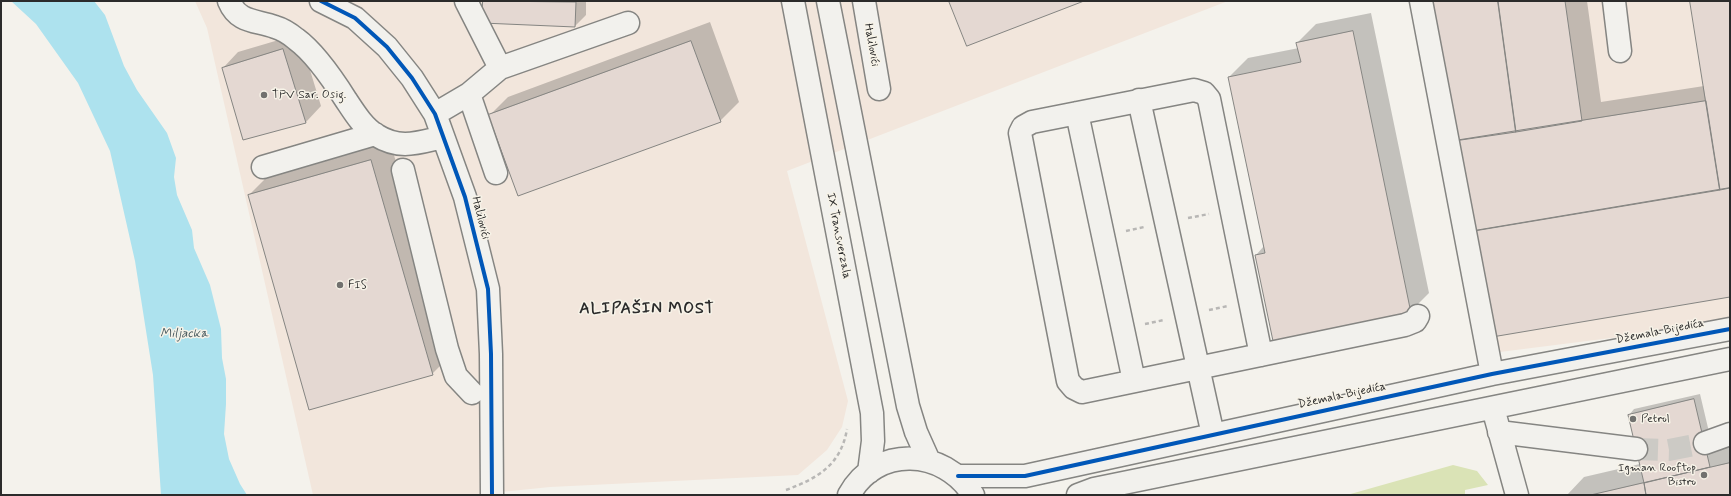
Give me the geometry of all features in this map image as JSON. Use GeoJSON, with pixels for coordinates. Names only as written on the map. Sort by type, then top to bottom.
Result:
{"type":"FeatureCollection","features":[{"type":"Feature","properties":{"kind":"street"},"geometry":{"type":"LineString","coordinates":[[229,1],[233,9],[244,19],[275,27],[297,39],[332,79],[357,116],[375,134],[396,144],[418,143],[443,137]]}},
{"type":"Feature","properties":{"kind":"street","name":"Halilovići"},"geometry":{"type":"LineString","coordinates":[[321,1],[347,7],[355,18],[387,47],[412,78],[435,114],[465,197],[488,290],[491,354],[492,495]]}},
{"type":"Feature","properties":{"kind":"street"},"geometry":{"type":"LineString","coordinates":[[466,1],[500,68]]}},
{"type":"Feature","properties":{"kind":"street","name":"IX Transverzala"},"geometry":{"type":"LineString","coordinates":[[793,1],[872,413],[873,441],[869,472]]}},
{"type":"Feature","properties":{"kind":"street"},"geometry":{"type":"LineString","coordinates":[[828,1],[908,406],[916,432],[929,461]]}},
{"type":"Feature","properties":{"kind":"street","name":"Halilovići"},"geometry":{"type":"LineString","coordinates":[[864,1],[880,89]]}},
{"type":"Feature","properties":{"kind":"street"},"geometry":{"type":"LineString","coordinates":[[1421,1],[1492,374]]}},
{"type":"Feature","properties":{"kind":"street"},"geometry":{"type":"LineString","coordinates":[[1614,1],[1620,51]]}},
{"type":"Feature","properties":{"kind":"street"},"geometry":{"type":"LineString","coordinates":[[435,114],[469,94],[500,68],[628,23]]}},
{"type":"Feature","properties":{"kind":"street"},"geometry":{"type":"LineString","coordinates":[[1262,355],[1209,99],[1204,94],[1194,90],[1139,100],[1032,122],[1023,127],[1020,133],[1068,381],[1074,388],[1082,392],[1198,367],[1262,355],[1405,325],[1415,321],[1418,316]]}},
{"type":"Feature","properties":{"kind":"street"},"geometry":{"type":"LineString","coordinates":[[469,94],[496,173]]}},
{"type":"Feature","properties":{"kind":"street"},"geometry":{"type":"LineString","coordinates":[[1139,100],[1213,435]]}},
{"type":"Feature","properties":{"kind":"street"},"geometry":{"type":"LineString","coordinates":[[1078,113],[1134,381]]}},
{"type":"Feature","properties":{"kind":"street"},"geometry":{"type":"LineString","coordinates":[[263,168],[375,134]]}},
{"type":"Feature","properties":{"kind":"street"},"geometry":{"type":"LineString","coordinates":[[403,170],[446,348],[456,376],[472,393]]}},
{"type":"Feature","properties":{"kind":"street","name":"Džemala Bijedića"},"geometry":{"type":"LineString","coordinates":[[958,476],[1025,476],[1492,374],[1730,329]]}},
{"type":"Feature","properties":{"kind":"street"},"geometry":{"type":"LineString","coordinates":[[1078,495],[1094,489],[1730,359]]}},
{"type":"Feature","properties":{"kind":"street"},"geometry":{"type":"LineString","coordinates":[[1492,407],[1518,495]]}},
{"type":"Feature","properties":{"kind":"street"},"geometry":{"type":"LineString","coordinates":[[1499,432],[1636,449]]}},
{"type":"Feature","properties":{"kind":"street"},"geometry":{"type":"LineString","coordinates":[[1705,443],[1730,434]]}},
{"type":"Feature","properties":{"kind":"street"},"geometry":{"type":"LineString","coordinates":[[849,495],[860,480],[869,472],[888,462],[908,458],[929,461],[944,467],[958,476],[973,495]]}},
{"type":"Feature","properties":{"kind":"path"},"geometry":{"type":"LineString","coordinates":[[786,490],[808,481],[827,469],[841,452],[847,424]]}},
{"type":"Feature","properties":{"kind":"shaded area"},"geometry":{"type":"Polygon","coordinates":[[[195,1],[1228,1],[787,171],[848,401],[842,427],[827,450],[798,475],[550,487],[472,495],[313,495],[207,28],[195,1]]]}},
{"type":"Feature","properties":{"kind":"shaded area"},"geometry":{"type":"Polygon","coordinates":[[[1416,1],[1730,1],[1730,323],[1476,355],[1456,229],[1416,1]]]}},
{"type":"Feature","properties":{"kind":"green space"},"geometry":{"type":"Polygon","coordinates":[[[1453,465],[1477,471],[1488,485],[1465,490],[1465,495],[1347,495],[1453,465]]]}},
{"type":"Feature","properties":{"kind":"water","name":"Miljacka"},"geometry":{"type":"Polygon","coordinates":[[[11,1],[94,1],[105,15],[124,66],[137,90],[167,133],[176,158],[174,177],[177,195],[192,230],[194,248],[210,285],[221,329],[222,358],[226,379],[224,434],[229,459],[240,484],[247,495],[161,495],[153,375],[135,261],[110,151],[78,83],[36,24],[11,1]]]}},
{"type":"Feature","properties":{"kind":"building"},"geometry":{"type":"Polygon","coordinates":[[[483,1],[576,2],[575,27],[482,23],[483,1]]]}},
{"type":"Feature","properties":{"kind":"building"},"geometry":{"type":"Polygon","coordinates":[[[949,1],[1084,1],[967,46],[949,1]]]}},
{"type":"Feature","properties":{"kind":"building"},"geometry":{"type":"Polygon","coordinates":[[[1433,1],[1498,1],[1516,132],[1454,141],[1433,1]]]}},
{"type":"Feature","properties":{"kind":"building"},"geometry":{"type":"Polygon","coordinates":[[[1498,1],[1565,1],[1582,121],[1516,132],[1498,1]]]}},
{"type":"Feature","properties":{"kind":"building"},"geometry":{"type":"Polygon","coordinates":[[[1690,1],[1730,1],[1730,188],[1720,190],[1690,1]]]}},
{"type":"Feature","properties":{"kind":"building"},"geometry":{"type":"Polygon","coordinates":[[[1353,31],[1411,313],[1273,341],[1255,255],[1265,253],[1228,77],[1301,62],[1296,43],[1353,31]]]}},
{"type":"Feature","properties":{"kind":"building"},"geometry":{"type":"Polygon","coordinates":[[[691,41],[721,122],[518,196],[488,115],[691,41]]]}},
{"type":"Feature","properties":{"kind":"building","name":"TPV Sar. Osig."},"geometry":{"type":"Polygon","coordinates":[[[283,49],[306,123],[243,140],[222,68],[283,49]]]}},
{"type":"Feature","properties":{"kind":"building"},"geometry":{"type":"Polygon","coordinates":[[[1706,101],[1720,190],[1468,232],[1454,141],[1706,101]]]}},
{"type":"Feature","properties":{"kind":"building","name":"FIS"},"geometry":{"type":"Polygon","coordinates":[[[371,160],[433,375],[309,410],[248,195],[371,160]]]}},
{"type":"Feature","properties":{"kind":"building"},"geometry":{"type":"Polygon","coordinates":[[[1730,188],[1730,297],[1486,338],[1468,232],[1730,188]]]}},
{"type":"Feature","properties":{"kind":"building"},"geometry":{"type":"Polygon","coordinates":[[[1694,399],[1710,467],[1644,483],[1628,415],[1694,399]]]}},
{"type":"Feature","properties":{"kind":"building","name":"Igman Rooftop Bistro"},"geometry":{"type":"Polygon","coordinates":[[[1730,463],[1730,495],[1646,495],[1644,483],[1730,463]]]}},
{"type":"Feature","properties":{"kind":"building"},"geometry":{"type":"Polygon","coordinates":[[[1644,483],[1646,495],[1591,495],[1644,483]]]}},
{"type":"Feature","properties":{"kind":"tunnel"},"geometry":{"type":"LineString","coordinates":[[1636,449],[1669,450],[1705,443]]}},
{"type":"Feature","properties":{"kind":"cycle path"},"geometry":{"type":"LineString","coordinates":[[321,1],[355,18],[387,47],[412,78],[435,114],[465,197],[488,289],[491,354],[492,495]]}},
{"type":"Feature","properties":{"kind":"cycle path"},"geometry":{"type":"LineString","coordinates":[[958,476],[1025,476],[1492,374],[1730,329]]}},
{"type":"Feature","properties":{"kind":"place","name":"TPV Sar. Osig."},"geometry":{"type":"Point","coordinates":[264,95]}},
{"type":"Feature","properties":{"kind":"place","name":"FIS"},"geometry":{"type":"Point","coordinates":[340,285]}},
{"type":"Feature","properties":{"kind":"place","name":"Petrol"},"geometry":{"type":"Point","coordinates":[1633,419]}},
{"type":"Feature","properties":{"kind":"place","name":"Igman Rooftop Bistro"},"geometry":{"type":"Point","coordinates":[1704,475]}},
{"type":"Feature","properties":{"kind":"district","name":"ALIPAŠIN MOST"},"geometry":{"type":"Point","coordinates":[647,310]}}]}
